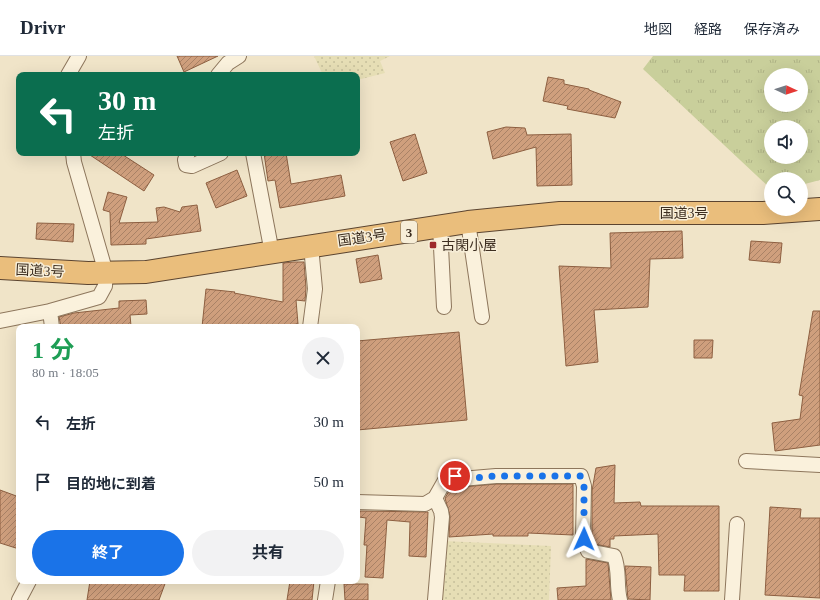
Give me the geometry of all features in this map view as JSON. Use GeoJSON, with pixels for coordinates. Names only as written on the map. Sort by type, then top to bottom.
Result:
{"type":"FeatureCollection","features":[{"type":"Feature","properties":{"kind":"highway","name":"国道3号"},"geometry":{"type":"LineString","coordinates":[[0,268],[106,273],[172,269],[468,222],[560,212],[763,213],[820,209]]}},
{"type":"Feature","properties":{"kind":"street"},"geometry":{"type":"LineString","coordinates":[[70,72],[79,56]]}},
{"type":"Feature","properties":{"kind":"street"},"geometry":{"type":"LineString","coordinates":[[220,72],[228,63],[239,56]]}},
{"type":"Feature","properties":{"kind":"street"},"geometry":{"type":"LineString","coordinates":[[0,321],[50,311],[99,297],[105,286],[106,273],[73,156]]}},
{"type":"Feature","properties":{"kind":"street"},"geometry":{"type":"LineString","coordinates":[[187,156],[185,160],[186,165],[192,166],[214,156]]}},
{"type":"Feature","properties":{"kind":"street"},"geometry":{"type":"LineString","coordinates":[[254,156],[272,252]]}},
{"type":"Feature","properties":{"kind":"street"},"geometry":{"type":"LineString","coordinates":[[468,222],[482,317]]}},
{"type":"Feature","properties":{"kind":"street"},"geometry":{"type":"LineString","coordinates":[[440,227],[444,307]]}},
{"type":"Feature","properties":{"kind":"street"},"geometry":{"type":"LineString","coordinates":[[310,324],[316,289],[311,246]]}},
{"type":"Feature","properties":{"kind":"street"},"geometry":{"type":"LineString","coordinates":[[50,311],[52,324]]}},
{"type":"Feature","properties":{"kind":"street"},"geometry":{"type":"LineString","coordinates":[[746,462],[820,465]]}},
{"type":"Feature","properties":{"kind":"street"},"geometry":{"type":"LineString","coordinates":[[360,502],[416,505],[425,504],[435,498],[447,477],[455,476],[461,479],[496,476],[581,476],[584,486],[585,545],[588,550],[614,556],[617,564],[617,591],[620,600]]}},
{"type":"Feature","properties":{"kind":"street"},"geometry":{"type":"LineString","coordinates":[[435,498],[441,510],[442,517],[435,600]]}},
{"type":"Feature","properties":{"kind":"street"},"geometry":{"type":"LineString","coordinates":[[732,600],[737,524]]}},
{"type":"Feature","properties":{"kind":"street"},"geometry":{"type":"LineString","coordinates":[[19,600],[27,584]]}},
{"type":"Feature","properties":{"kind":"street"},"geometry":{"type":"LineString","coordinates":[[325,600],[328,584]]}},
{"type":"Feature","properties":{"kind":"shaded area"},"geometry":{"type":"Polygon","coordinates":[[[314,56],[390,56],[380,61],[385,73],[360,79],[360,72],[322,72],[314,56]]]}},
{"type":"Feature","properties":{"kind":"shaded area"},"geometry":{"type":"Polygon","coordinates":[[[443,541],[551,546],[549,600],[440,600],[443,541]]]}},
{"type":"Feature","properties":{"kind":"green space"},"geometry":{"type":"Polygon","coordinates":[[[653,56],[820,56],[820,180],[808,183],[808,172],[764,172],[764,182],[643,69],[653,56]]]}},
{"type":"Feature","properties":{"kind":"building"},"geometry":{"type":"Polygon","coordinates":[[[177,56],[218,56],[184,72],[177,56]]]}},
{"type":"Feature","properties":{"kind":"building"},"geometry":{"type":"Polygon","coordinates":[[[548,77],[564,80],[564,84],[589,89],[621,102],[615,118],[567,109],[568,106],[543,101],[548,77]]]}},
{"type":"Feature","properties":{"kind":"building"},"geometry":{"type":"Polygon","coordinates":[[[506,127],[525,128],[527,135],[571,134],[572,185],[537,186],[536,147],[493,159],[487,132],[506,127]]]}},
{"type":"Feature","properties":{"kind":"building"},"geometry":{"type":"Polygon","coordinates":[[[415,134],[427,173],[403,181],[390,142],[415,134]]]}},
{"type":"Feature","properties":{"kind":"building"},"geometry":{"type":"Polygon","coordinates":[[[92,156],[125,156],[154,175],[144,191],[92,156]]]}},
{"type":"Feature","properties":{"kind":"building"},"geometry":{"type":"Polygon","coordinates":[[[264,156],[286,156],[291,184],[341,175],[345,196],[280,208],[275,180],[268,181],[264,156]]]}},
{"type":"Feature","properties":{"kind":"building"},"geometry":{"type":"Polygon","coordinates":[[[237,170],[247,196],[216,208],[206,183],[237,170]]]}},
{"type":"Feature","properties":{"kind":"building"},"geometry":{"type":"Polygon","coordinates":[[[108,192],[127,197],[119,223],[158,222],[156,208],[164,207],[180,212],[182,207],[197,205],[201,231],[146,239],[146,244],[111,245],[110,212],[103,210],[108,192]]]}},
{"type":"Feature","properties":{"kind":"building"},"geometry":{"type":"Polygon","coordinates":[[[37,223],[74,224],[73,242],[36,239],[37,223]]]}},
{"type":"Feature","properties":{"kind":"building"},"geometry":{"type":"Polygon","coordinates":[[[682,231],[683,258],[650,259],[648,307],[594,310],[598,362],[566,366],[559,266],[611,268],[610,233],[682,231]]]}},
{"type":"Feature","properties":{"kind":"building"},"geometry":{"type":"Polygon","coordinates":[[[751,241],[782,243],[780,263],[749,260],[751,241]]]}},
{"type":"Feature","properties":{"kind":"building"},"geometry":{"type":"Polygon","coordinates":[[[378,255],[382,279],[360,283],[356,259],[378,255]]]}},
{"type":"Feature","properties":{"kind":"building"},"geometry":{"type":"Polygon","coordinates":[[[304,262],[306,288],[305,301],[296,300],[298,324],[202,324],[206,289],[235,292],[234,293],[283,302],[283,263],[304,262]]]}},
{"type":"Feature","properties":{"kind":"building"},"geometry":{"type":"Polygon","coordinates":[[[146,300],[147,314],[130,315],[131,324],[60,324],[59,317],[74,313],[119,308],[119,301],[146,300]]]}},
{"type":"Feature","properties":{"kind":"building"},"geometry":{"type":"Polygon","coordinates":[[[813,311],[820,311],[820,445],[775,451],[772,423],[800,419],[803,396],[799,395],[813,311]]]}},
{"type":"Feature","properties":{"kind":"building"},"geometry":{"type":"Polygon","coordinates":[[[459,332],[467,420],[360,430],[360,341],[459,332]]]}},
{"type":"Feature","properties":{"kind":"building"},"geometry":{"type":"Polygon","coordinates":[[[694,340],[713,340],[712,358],[694,358],[694,340]]]}},
{"type":"Feature","properties":{"kind":"building"},"geometry":{"type":"Polygon","coordinates":[[[615,465],[614,503],[640,502],[641,506],[719,506],[719,591],[684,591],[685,575],[659,575],[658,534],[614,536],[614,539],[610,539],[610,547],[594,544],[592,537],[592,491],[596,468],[615,465]]]}},
{"type":"Feature","properties":{"kind":"building"},"geometry":{"type":"Polygon","coordinates":[[[453,484],[462,487],[496,484],[573,484],[573,535],[528,533],[528,536],[493,536],[493,534],[449,537],[450,516],[445,498],[453,484]]]}},
{"type":"Feature","properties":{"kind":"building"},"geometry":{"type":"Polygon","coordinates":[[[0,490],[16,496],[16,548],[0,543],[0,490]]]}},
{"type":"Feature","properties":{"kind":"building"},"geometry":{"type":"Polygon","coordinates":[[[770,507],[801,509],[800,518],[820,518],[820,598],[765,595],[770,507]]]}},
{"type":"Feature","properties":{"kind":"building"},"geometry":{"type":"Polygon","coordinates":[[[360,511],[428,512],[426,557],[409,556],[410,522],[387,520],[383,578],[365,577],[367,545],[364,545],[366,518],[360,517],[360,511]]]}},
{"type":"Feature","properties":{"kind":"building"},"geometry":{"type":"Polygon","coordinates":[[[586,559],[608,563],[611,600],[558,600],[557,588],[586,586],[586,559]]]}},
{"type":"Feature","properties":{"kind":"building"},"geometry":{"type":"Polygon","coordinates":[[[625,566],[651,567],[650,600],[628,599],[625,566]]]}},
{"type":"Feature","properties":{"kind":"building"},"geometry":{"type":"Polygon","coordinates":[[[90,584],[165,584],[159,600],[87,600],[90,584]]]}},
{"type":"Feature","properties":{"kind":"building"},"geometry":{"type":"Polygon","coordinates":[[[290,584],[314,584],[312,600],[287,600],[290,584]]]}},
{"type":"Feature","properties":{"kind":"building"},"geometry":{"type":"Polygon","coordinates":[[[344,584],[368,584],[368,600],[345,600],[344,584]]]}},
{"type":"Feature","properties":{"kind":"place","name":"古閑小屋"},"geometry":{"type":"Point","coordinates":[433,245]}},
{"type":"Feature","properties":{"kind":"route"},"geometry":{"type":"LineString","coordinates":[[455,476],[461,479],[496,476],[581,476],[584,480],[584,539]]}}]}
